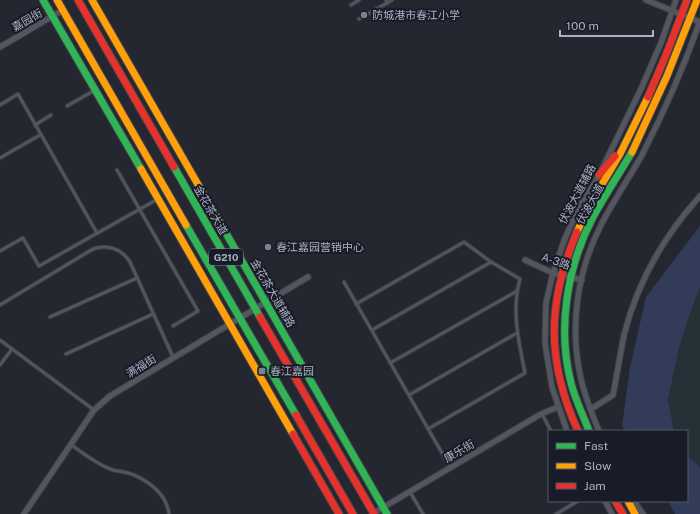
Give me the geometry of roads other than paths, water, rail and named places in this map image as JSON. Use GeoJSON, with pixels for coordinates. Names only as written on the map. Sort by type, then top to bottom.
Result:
{"type":"FeatureCollection","features":[{"type":"Feature","properties":{"kind":"main road"},"geometry":{"type":"LineString","coordinates":[[43,0],[339,514]]}},
{"type":"Feature","properties":{"kind":"main road","name":"G210"},"geometry":{"type":"LineString","coordinates":[[57,0],[353,514]]}},
{"type":"Feature","properties":{"kind":"main road","name":"金花茶大道"},"geometry":{"type":"LineString","coordinates":[[78,0],[373,514]]}},
{"type":"Feature","properties":{"kind":"main road","name":"金花茶大道辅路"},"geometry":{"type":"LineString","coordinates":[[92,0],[387,514]]}},
{"type":"Feature","properties":{"kind":"main road","name":"伏波大道"},"geometry":{"type":"LineString","coordinates":[[578,430],[561,385],[554,343],[555,304],[562,275],[572,244],[585,215],[625,146],[650,94],[670,47],[687,0]]}},
{"type":"Feature","properties":{"kind":"main road","name":"伏波大道"},"geometry":{"type":"LineString","coordinates":[[589,430],[571,382],[565,342],[566,305],[572,277],[581,246],[593,219],[633,150],[656,104],[679,50],[697,0]]}},
{"type":"Feature","properties":{"kind":"main road"},"geometry":{"type":"LineString","coordinates":[[599,175],[625,146]]}},
{"type":"Feature","properties":{"kind":"main road"},"geometry":{"type":"LineString","coordinates":[[616,502],[621,514]]}},
{"type":"Feature","properties":{"kind":"street"},"geometry":{"type":"LineString","coordinates":[[599,430],[581,380],[575,341],[576,306],[582,280],[590,250],[602,224],[642,155],[668,102],[700,22],[672,12],[646,0]]}},
{"type":"Feature","properties":{"kind":"street","name":"伏波大道辅路"},"geometry":{"type":"LineString","coordinates":[[568,430],[552,387],[545,343],[546,303],[553,273],[564,241],[575,217],[599,175],[641,90],[661,43],[676,0]]}},
{"type":"Feature","properties":{"kind":"street","name":"嘉园街"},"geometry":{"type":"LineString","coordinates":[[0,47],[63,10]]}},
{"type":"Feature","properties":{"kind":"street"},"geometry":{"type":"LineString","coordinates":[[591,409],[613,395],[624,335],[633,305],[642,284],[670,233],[700,196]]}},
{"type":"Feature","properties":{"kind":"street","name":"A-3路"},"geometry":{"type":"LineString","coordinates":[[525,260],[553,273],[582,280]]}},
{"type":"Feature","properties":{"kind":"street","name":"满福街"},"geometry":{"type":"LineString","coordinates":[[24,514],[94,410],[110,396],[308,277]]}},
{"type":"Feature","properties":{"kind":"street","name":"康乐街"},"geometry":{"type":"LineString","coordinates":[[373,514],[541,414],[558,407]]}},
{"type":"Feature","properties":{"kind":"street"},"geometry":{"type":"LineString","coordinates":[[606,502],[612,514]]}},
{"type":"Feature","properties":{"kind":"street"},"geometry":{"type":"LineString","coordinates":[[634,507],[643,514]]}},
{"type":"Feature","properties":{"kind":"lane"},"geometry":{"type":"LineString","coordinates":[[351,4],[358,0]]}},
{"type":"Feature","properties":{"kind":"lane"},"geometry":{"type":"LineString","coordinates":[[359,19],[386,1],[392,0]]}},
{"type":"Feature","properties":{"kind":"lane"},"geometry":{"type":"LineString","coordinates":[[67,106],[95,90]]}},
{"type":"Feature","properties":{"kind":"lane"},"geometry":{"type":"LineString","coordinates":[[0,105],[18,94],[97,233]]}},
{"type":"Feature","properties":{"kind":"lane"},"geometry":{"type":"LineString","coordinates":[[35,125],[52,115]]}},
{"type":"Feature","properties":{"kind":"lane"},"geometry":{"type":"LineString","coordinates":[[0,158],[40,135]]}},
{"type":"Feature","properties":{"kind":"lane"},"geometry":{"type":"LineString","coordinates":[[117,170],[198,311],[173,326]]}},
{"type":"Feature","properties":{"kind":"lane"},"geometry":{"type":"LineString","coordinates":[[0,251],[23,238],[39,266],[158,199]]}},
{"type":"Feature","properties":{"kind":"lane"},"geometry":{"type":"LineString","coordinates":[[356,304],[464,242],[491,262],[520,279],[517,291],[517,333],[525,373],[428,429]]}},
{"type":"Feature","properties":{"kind":"lane"},"geometry":{"type":"LineString","coordinates":[[0,305],[93,249],[98,247],[108,247],[122,253],[130,262],[174,358]]}},
{"type":"Feature","properties":{"kind":"lane"},"geometry":{"type":"LineString","coordinates":[[372,330],[491,262]]}},
{"type":"Feature","properties":{"kind":"lane"},"geometry":{"type":"LineString","coordinates":[[50,317],[137,278]]}},
{"type":"Feature","properties":{"kind":"lane"},"geometry":{"type":"LineString","coordinates":[[344,282],[450,467]]}},
{"type":"Feature","properties":{"kind":"lane"},"geometry":{"type":"LineString","coordinates":[[390,363],[517,291]]}},
{"type":"Feature","properties":{"kind":"lane"},"geometry":{"type":"LineString","coordinates":[[66,354],[154,314]]}},
{"type":"Feature","properties":{"kind":"lane"},"geometry":{"type":"LineString","coordinates":[[409,395],[517,333]]}},
{"type":"Feature","properties":{"kind":"lane"},"geometry":{"type":"LineString","coordinates":[[0,340],[94,410]]}},
{"type":"Feature","properties":{"kind":"lane"},"geometry":{"type":"LineString","coordinates":[[0,365],[12,348]]}},
{"type":"Feature","properties":{"kind":"lane"},"geometry":{"type":"LineString","coordinates":[[541,414],[550,430]]}},
{"type":"Feature","properties":{"kind":"lane"},"geometry":{"type":"LineString","coordinates":[[70,444],[111,470],[133,474],[160,492],[168,507],[169,514]]}},
{"type":"Feature","properties":{"kind":"lane"},"geometry":{"type":"LineString","coordinates":[[410,491],[423,514]]}},
{"type":"Feature","properties":{"kind":"lane"},"geometry":{"type":"LineString","coordinates":[[556,514],[576,502]]}},
{"type":"Feature","properties":{"kind":"water"},"geometry":{"type":"Polygon","coordinates":[[[700,226],[700,287],[679,348],[668,399],[674,430],[625,430],[622,426],[630,367],[646,297],[700,226]]]}},
{"type":"Feature","properties":{"kind":"water"},"geometry":{"type":"Polygon","coordinates":[[[688,456],[700,467],[700,514],[675,514],[669,502],[688,502],[688,456]]]}},
{"type":"Feature","properties":{"kind":"place","name":"防城港市春江小学"},"geometry":{"type":"Point","coordinates":[364,15]}},
{"type":"Feature","properties":{"kind":"place","name":"春江嘉园营销中心"},"geometry":{"type":"Point","coordinates":[268,247]}},
{"type":"Feature","properties":{"kind":"place","name":"春江嘉园"},"geometry":{"type":"Point","coordinates":[262,371]}}]}
